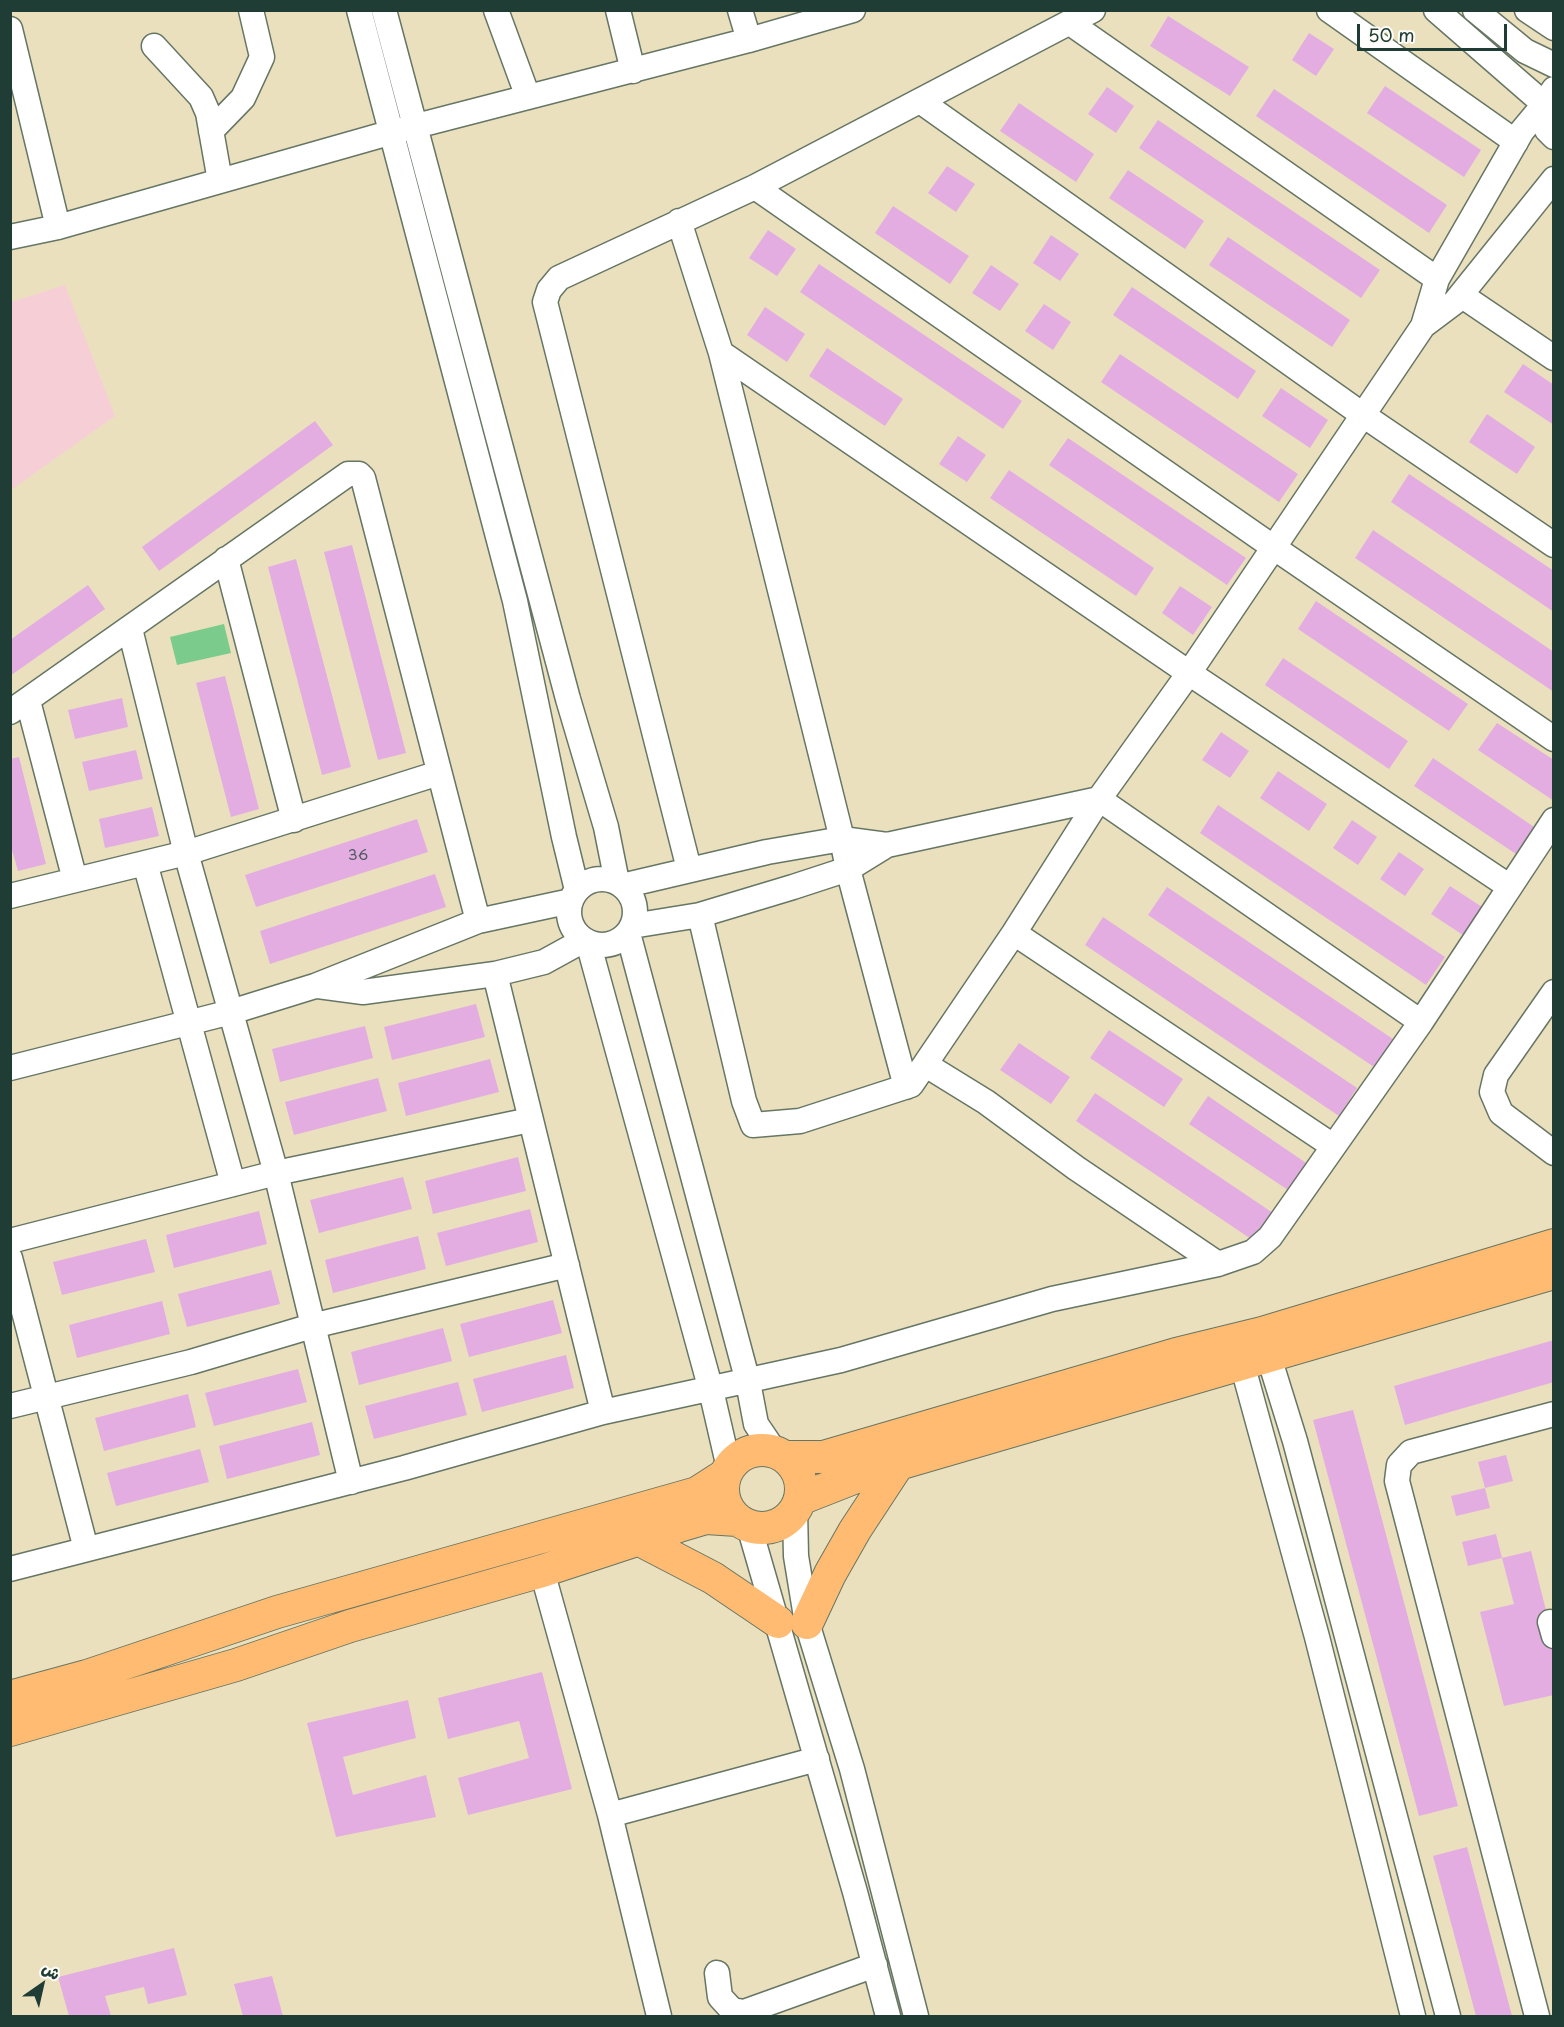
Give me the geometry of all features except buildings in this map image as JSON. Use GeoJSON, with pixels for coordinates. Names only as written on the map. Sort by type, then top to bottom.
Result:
{"type":"FeatureCollection","features":[{"type":"Feature","properties":{"kind":"main road"},"geometry":{"type":"LineString","coordinates":[[10,1730],[104,1705],[236,1665],[350,1626],[542,1571],[636,1538],[706,1518],[762,1528],[775,1526],[786,1520],[798,1504],[861,1475],[897,1466],[1252,1349],[1554,1245]]}},
{"type":"Feature","properties":{"kind":"main road"},"geometry":{"type":"LineString","coordinates":[[10,1697],[87,1676],[332,1596],[697,1493],[749,1452],[762,1450],[780,1455],[823,1457],[1176,1354],[1252,1349],[1554,1273]]}},
{"type":"Feature","properties":{"kind":"main road"},"geometry":{"type":"LineString","coordinates":[[780,1455],[799,1476],[798,1504]]}},
{"type":"Feature","properties":{"kind":"main road"},"geometry":{"type":"LineString","coordinates":[[636,1538],[793,1622],[845,1548],[897,1466]]}},
{"type":"Feature","properties":{"kind":"main road"},"geometry":{"type":"LineString","coordinates":[[727,1471],[724,1499],[743,1523]]}},
{"type":"Feature","properties":{"kind":"street"},"geometry":{"type":"LineString","coordinates":[[211,131],[243,98],[262,57],[251,10]]}},
{"type":"Feature","properties":{"kind":"street"},"geometry":{"type":"LineString","coordinates":[[359,10],[389,133],[515,601],[574,895],[568,913],[572,926],[586,941],[711,1390],[727,1471]]}},
{"type":"Feature","properties":{"kind":"street"},"geometry":{"type":"LineString","coordinates":[[384,10],[568,699],[606,827],[619,884],[633,900],[635,909],[630,930],[748,1382],[756,1424],[780,1455]]}},
{"type":"Feature","properties":{"kind":"street"},"geometry":{"type":"LineString","coordinates":[[496,10],[528,97]]}},
{"type":"Feature","properties":{"kind":"street"},"geometry":{"type":"LineString","coordinates":[[618,10],[633,71]]}},
{"type":"Feature","properties":{"kind":"street"},"geometry":{"type":"LineString","coordinates":[[740,10],[749,40]]}},
{"type":"Feature","properties":{"kind":"street"},"geometry":{"type":"LineString","coordinates":[[689,869],[545,302],[549,290],[559,278],[755,187],[1093,10]]}},
{"type":"Feature","properties":{"kind":"street"},"geometry":{"type":"LineString","coordinates":[[1329,10],[1516,142]]}},
{"type":"Feature","properties":{"kind":"street"},"geometry":{"type":"LineString","coordinates":[[1436,10],[1546,100]]}},
{"type":"Feature","properties":{"kind":"street"},"geometry":{"type":"LineString","coordinates":[[1474,10],[1525,51],[1554,65]]}},
{"type":"Feature","properties":{"kind":"street"},"geometry":{"type":"LineString","coordinates":[[1527,10],[1554,28]]}},
{"type":"Feature","properties":{"kind":"street"},"geometry":{"type":"LineString","coordinates":[[10,237],[58,227],[389,133],[633,71],[848,11]]}},
{"type":"Feature","properties":{"kind":"street"},"geometry":{"type":"LineString","coordinates":[[1070,23],[1437,279]]}},
{"type":"Feature","properties":{"kind":"street"},"geometry":{"type":"LineString","coordinates":[[10,29],[58,227]]}},
{"type":"Feature","properties":{"kind":"street"},"geometry":{"type":"LineString","coordinates":[[154,46],[201,97],[208,113],[220,181]]}},
{"type":"Feature","properties":{"kind":"street"},"geometry":{"type":"LineString","coordinates":[[700,915],[744,1101],[753,1125],[800,1121],[911,1085],[1014,933],[1099,799],[1189,673],[1423,326],[1437,279],[1516,142],[1546,100]]}},
{"type":"Feature","properties":{"kind":"street"},"geometry":{"type":"LineString","coordinates":[[1546,100],[1543,123],[1554,137]]}},
{"type":"Feature","properties":{"kind":"street"},"geometry":{"type":"LineString","coordinates":[[920,101],[1363,415],[1554,545]]}},
{"type":"Feature","properties":{"kind":"street"},"geometry":{"type":"LineString","coordinates":[[1423,326],[1450,307],[1461,295],[1554,180]]}},
{"type":"Feature","properties":{"kind":"street"},"geometry":{"type":"LineString","coordinates":[[755,187],[1273,548],[1554,739]]}},
{"type":"Feature","properties":{"kind":"street"},"geometry":{"type":"LineString","coordinates":[[679,221],[721,353],[848,869],[906,1088]]}},
{"type":"Feature","properties":{"kind":"street"},"geometry":{"type":"LineString","coordinates":[[1461,295],[1554,358]]}},
{"type":"Feature","properties":{"kind":"street"},"geometry":{"type":"LineString","coordinates":[[721,353],[1189,673],[1510,887]]}},
{"type":"Feature","properties":{"kind":"street"},"geometry":{"type":"LineString","coordinates":[[75,880],[19,707],[348,474],[359,474],[363,478],[478,921]]}},
{"type":"Feature","properties":{"kind":"street"},"geometry":{"type":"LineString","coordinates":[[226,559],[294,820]]}},
{"type":"Feature","properties":{"kind":"street"},"geometry":{"type":"LineString","coordinates":[[130,629],[186,853],[276,1173],[351,1482]]}},
{"type":"Feature","properties":{"kind":"street"},"geometry":{"type":"LineString","coordinates":[[10,896],[186,853],[439,773]]}},
{"type":"Feature","properties":{"kind":"street"},"geometry":{"type":"LineString","coordinates":[[10,1068],[231,1012],[315,986],[478,921],[574,895],[596,879],[619,884],[842,839],[886,845],[1099,799],[1421,1022]]}},
{"type":"Feature","properties":{"kind":"street"},"geometry":{"type":"LineString","coordinates":[[10,1569],[351,1482],[603,1412],[748,1382],[904,1343],[1052,1299],[1246,1256],[1260,1247],[1421,1022],[1554,819]]}},
{"type":"Feature","properties":{"kind":"street"},"geometry":{"type":"LineString","coordinates":[[315,986],[363,992],[495,974],[544,962],[586,941],[609,945],[630,930],[700,915],[848,869],[886,845]]}},
{"type":"Feature","properties":{"kind":"street"},"geometry":{"type":"LineString","coordinates":[[145,863],[233,1184]]}},
{"type":"Feature","properties":{"kind":"street"},"geometry":{"type":"LineString","coordinates":[[1014,933],[1333,1146]]}},
{"type":"Feature","properties":{"kind":"street"},"geometry":{"type":"LineString","coordinates":[[495,974],[603,1412]]}},
{"type":"Feature","properties":{"kind":"street"},"geometry":{"type":"LineString","coordinates":[[1554,992],[1503,1063],[1496,1075],[1492,1092],[1501,1113],[1554,1153]]}},
{"type":"Feature","properties":{"kind":"street"},"geometry":{"type":"LineString","coordinates":[[926,1065],[1002,1113],[1076,1168],[1218,1264]]}},
{"type":"Feature","properties":{"kind":"street"},"geometry":{"type":"LineString","coordinates":[[10,1240],[276,1173],[530,1120]]}},
{"type":"Feature","properties":{"kind":"street"},"geometry":{"type":"LineString","coordinates":[[10,1258],[48,1396],[86,1549]]}},
{"type":"Feature","properties":{"kind":"street"},"geometry":{"type":"LineString","coordinates":[[10,1406],[191,1362],[312,1326],[567,1265]]}},
{"type":"Feature","properties":{"kind":"street"},"geometry":{"type":"LineString","coordinates":[[1252,1349],[1317,1637],[1413,2016]]}},
{"type":"Feature","properties":{"kind":"street"},"geometry":{"type":"LineString","coordinates":[[1252,1349],[1295,1441],[1448,2016]]}},
{"type":"Feature","properties":{"kind":"street"},"geometry":{"type":"LineString","coordinates":[[1537,2016],[1397,1481],[1399,1465],[1411,1452],[1554,1414]]}},
{"type":"Feature","properties":{"kind":"street"},"geometry":{"type":"LineString","coordinates":[[798,1504],[793,1622],[817,1759],[888,2016]]}},
{"type":"Feature","properties":{"kind":"street"},"geometry":{"type":"LineString","coordinates":[[743,1523],[793,1622],[852,1769],[916,2016]]}},
{"type":"Feature","properties":{"kind":"street"},"geometry":{"type":"LineString","coordinates":[[542,1571],[610,1815],[659,2016]]}},
{"type":"Feature","properties":{"kind":"street"},"geometry":{"type":"LineString","coordinates":[[610,1815],[817,1759]]}},
{"type":"Feature","properties":{"kind":"street"},"geometry":{"type":"LineString","coordinates":[[717,1973],[720,1997],[732,2010],[744,2012],[875,1965]]}},
{"type":"Feature","properties":{"kind":"shaded area"},"geometry":{"type":"Polygon","coordinates":[[[65,285],[115,416],[11,490],[11,302],[65,285]]]}},
{"type":"Feature","properties":{"kind":"green space"},"geometry":{"type":"Polygon","coordinates":[[[224,624],[231,653],[177,665],[170,637],[224,624]]]}}]}
